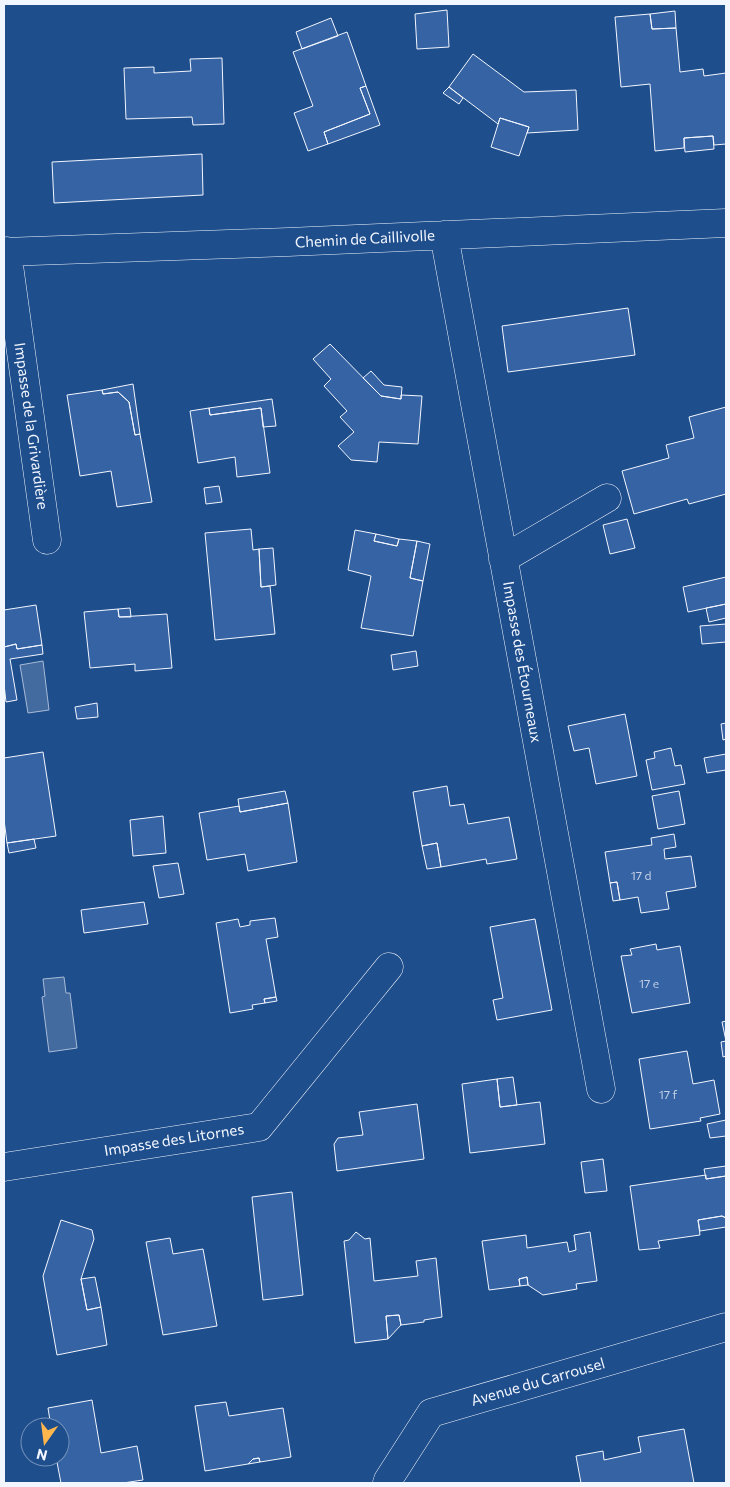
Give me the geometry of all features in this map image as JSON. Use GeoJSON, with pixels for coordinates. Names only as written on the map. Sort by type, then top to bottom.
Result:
{"type":"FeatureCollection","features":[{"type":"Feature","properties":{"kind":"street","name":"Chemin de Caillivolle"},"geometry":{"type":"LineString","coordinates":[[6,252],[726,223]]}},
{"type":"Feature","properties":{"kind":"street","name":"Impasse des Étourneaux"},"geometry":{"type":"LineString","coordinates":[[444,235],[600,1089]]}},
{"type":"Feature","properties":{"kind":"street","name":"Impasse de la Grivardière"},"geometry":{"type":"LineString","coordinates":[[6,252],[47,540]]}},
{"type":"Feature","properties":{"kind":"street"},"geometry":{"type":"LineString","coordinates":[[503,560],[607,498]]}},
{"type":"Feature","properties":{"kind":"street","name":"Impasse des Litornes"},"geometry":{"type":"LineString","coordinates":[[4,1167],[259,1127],[389,967]]}},
{"type":"Feature","properties":{"kind":"street","name":"Avenue du Carrousel"},"geometry":{"type":"LineString","coordinates":[[387,1483],[431,1413],[726,1327]]}},
{"type":"Feature","properties":{"kind":"water"},"geometry":{"type":"Polygon","coordinates":[[[43,661],[49,710],[28,713],[20,665],[43,661]]]}},
{"type":"Feature","properties":{"kind":"water"},"geometry":{"type":"Polygon","coordinates":[[[64,977],[66,993],[70,993],[77,1048],[49,1052],[42,997],[45,996],[43,979],[64,977]]]}},
{"type":"Feature","properties":{"kind":"building"},"geometry":{"type":"Polygon","coordinates":[[[447,10],[449,47],[417,49],[415,14],[447,10]]]}},
{"type":"Feature","properties":{"kind":"building"},"geometry":{"type":"Polygon","coordinates":[[[675,11],[676,28],[652,29],[650,14],[675,11]]]}},
{"type":"Feature","properties":{"kind":"building"},"geometry":{"type":"Polygon","coordinates":[[[650,14],[652,29],[676,28],[680,72],[703,69],[704,76],[726,73],[726,144],[714,145],[713,136],[684,138],[684,148],[655,151],[650,84],[621,87],[615,17],[650,14]]]}},
{"type":"Feature","properties":{"kind":"building"},"geometry":{"type":"Polygon","coordinates":[[[331,18],[338,36],[302,49],[296,32],[331,18]]]}},
{"type":"Feature","properties":{"kind":"building"},"geometry":{"type":"Polygon","coordinates":[[[347,32],[366,86],[360,88],[370,114],[324,132],[328,144],[308,151],[294,113],[313,106],[293,52],[347,32]]]}},
{"type":"Feature","properties":{"kind":"building"},"geometry":{"type":"Polygon","coordinates":[[[473,54],[524,92],[576,90],[578,130],[527,133],[529,127],[500,118],[498,124],[449,87],[473,54]]]}},
{"type":"Feature","properties":{"kind":"building"},"geometry":{"type":"Polygon","coordinates":[[[222,58],[224,124],[193,125],[192,117],[126,119],[124,68],[154,67],[154,73],[191,71],[190,59],[222,58]]]}},
{"type":"Feature","properties":{"kind":"building"},"geometry":{"type":"Polygon","coordinates":[[[366,86],[380,125],[328,144],[324,132],[370,114],[360,88],[366,86]]]}},
{"type":"Feature","properties":{"kind":"building"},"geometry":{"type":"Polygon","coordinates":[[[449,87],[463,98],[459,104],[443,93],[449,87]]]}},
{"type":"Feature","properties":{"kind":"building"},"geometry":{"type":"Polygon","coordinates":[[[500,118],[529,127],[519,156],[491,147],[500,118]]]}},
{"type":"Feature","properties":{"kind":"building"},"geometry":{"type":"Polygon","coordinates":[[[713,136],[714,149],[685,152],[684,138],[713,136]]]}},
{"type":"Feature","properties":{"kind":"building"},"geometry":{"type":"Polygon","coordinates":[[[202,154],[203,195],[54,203],[52,162],[202,154]]]}},
{"type":"Feature","properties":{"kind":"building"},"geometry":{"type":"Polygon","coordinates":[[[628,308],[635,355],[508,372],[502,326],[628,308]]]}},
{"type":"Feature","properties":{"kind":"building"},"geometry":{"type":"Polygon","coordinates":[[[330,344],[381,396],[401,399],[401,395],[422,396],[418,444],[379,442],[377,462],[351,460],[338,446],[354,432],[340,417],[347,411],[324,386],[331,379],[313,359],[330,344]]]}},
{"type":"Feature","properties":{"kind":"building"},"geometry":{"type":"Polygon","coordinates":[[[371,371],[384,385],[402,387],[401,399],[381,396],[363,378],[371,371]]]}},
{"type":"Feature","properties":{"kind":"building"},"geometry":{"type":"Polygon","coordinates":[[[133,384],[140,434],[135,435],[129,402],[118,392],[103,394],[102,390],[133,384]]]}},
{"type":"Feature","properties":{"kind":"building"},"geometry":{"type":"Polygon","coordinates":[[[102,390],[103,394],[118,392],[129,402],[135,435],[140,434],[152,502],[117,507],[111,471],[80,476],[67,395],[102,390]]]}},
{"type":"Feature","properties":{"kind":"building"},"geometry":{"type":"Polygon","coordinates":[[[272,399],[276,426],[263,427],[261,408],[210,415],[209,408],[272,399]]]}},
{"type":"Feature","properties":{"kind":"building"},"geometry":{"type":"Polygon","coordinates":[[[726,407],[726,494],[689,504],[687,499],[634,514],[622,471],[669,458],[666,445],[694,438],[689,417],[726,407]]]}},
{"type":"Feature","properties":{"kind":"building"},"geometry":{"type":"Polygon","coordinates":[[[209,408],[210,415],[261,408],[270,473],[237,477],[235,457],[198,463],[190,411],[209,408]]]}},
{"type":"Feature","properties":{"kind":"building"},"geometry":{"type":"Polygon","coordinates":[[[219,486],[222,502],[206,504],[204,488],[219,486]]]}},
{"type":"Feature","properties":{"kind":"building"},"geometry":{"type":"Polygon","coordinates":[[[627,519],[635,548],[610,554],[603,525],[627,519]]]}},
{"type":"Feature","properties":{"kind":"building"},"geometry":{"type":"Polygon","coordinates":[[[251,529],[253,550],[259,549],[261,587],[270,586],[275,634],[215,640],[205,533],[251,529]]]}},
{"type":"Feature","properties":{"kind":"building"},"geometry":{"type":"Polygon","coordinates":[[[355,530],[376,534],[374,541],[397,546],[399,539],[417,541],[410,578],[423,581],[413,636],[361,628],[371,576],[348,570],[355,530]]]}},
{"type":"Feature","properties":{"kind":"building"},"geometry":{"type":"Polygon","coordinates":[[[376,534],[399,539],[397,546],[374,541],[376,534]]]}},
{"type":"Feature","properties":{"kind":"building"},"geometry":{"type":"Polygon","coordinates":[[[417,541],[430,544],[423,581],[410,578],[417,541]]]}},
{"type":"Feature","properties":{"kind":"building"},"geometry":{"type":"Polygon","coordinates":[[[273,548],[276,585],[261,587],[259,549],[273,548]]]}},
{"type":"Feature","properties":{"kind":"building"},"geometry":{"type":"Polygon","coordinates":[[[726,577],[726,604],[688,612],[683,587],[726,577]]]}},
{"type":"Feature","properties":{"kind":"building"},"geometry":{"type":"Polygon","coordinates":[[[726,604],[726,618],[709,622],[706,608],[726,604]]]}},
{"type":"Feature","properties":{"kind":"building"},"geometry":{"type":"Polygon","coordinates":[[[36,605],[42,645],[17,649],[16,644],[4,647],[4,610],[36,605]]]}},
{"type":"Feature","properties":{"kind":"building"},"geometry":{"type":"Polygon","coordinates":[[[130,608],[131,617],[119,617],[118,609],[130,608]]]}},
{"type":"Feature","properties":{"kind":"building"},"geometry":{"type":"Polygon","coordinates":[[[118,609],[119,617],[167,614],[172,668],[135,671],[135,664],[90,668],[84,612],[118,609]]]}},
{"type":"Feature","properties":{"kind":"building"},"geometry":{"type":"Polygon","coordinates":[[[726,624],[726,642],[702,644],[700,626],[726,624]]]}},
{"type":"Feature","properties":{"kind":"building"},"geometry":{"type":"Polygon","coordinates":[[[16,644],[17,649],[42,645],[43,654],[10,659],[17,700],[6,702],[4,647],[16,644]]]}},
{"type":"Feature","properties":{"kind":"building"},"geometry":{"type":"Polygon","coordinates":[[[416,651],[418,666],[393,670],[391,655],[416,651]]]}},
{"type":"Feature","properties":{"kind":"building"},"geometry":{"type":"Polygon","coordinates":[[[97,703],[98,717],[77,719],[75,707],[97,703]]]}},
{"type":"Feature","properties":{"kind":"building"},"geometry":{"type":"Polygon","coordinates":[[[625,714],[637,776],[596,784],[589,748],[574,751],[568,726],[625,714]]]}},
{"type":"Feature","properties":{"kind":"building"},"geometry":{"type":"Polygon","coordinates":[[[726,723],[726,739],[723,740],[721,724],[726,723]]]}},
{"type":"Feature","properties":{"kind":"building"},"geometry":{"type":"Polygon","coordinates":[[[671,748],[675,766],[681,765],[685,784],[652,790],[646,760],[655,758],[654,752],[671,748]]]}},
{"type":"Feature","properties":{"kind":"building"},"geometry":{"type":"Polygon","coordinates":[[[43,752],[56,836],[7,843],[4,820],[4,758],[43,752]]]}},
{"type":"Feature","properties":{"kind":"building"},"geometry":{"type":"Polygon","coordinates":[[[726,754],[726,770],[707,773],[704,758],[726,754]]]}},
{"type":"Feature","properties":{"kind":"building"},"geometry":{"type":"Polygon","coordinates":[[[447,786],[450,806],[464,804],[468,824],[509,817],[517,859],[487,864],[486,859],[441,867],[437,843],[422,846],[413,792],[447,786]]]}},
{"type":"Feature","properties":{"kind":"building"},"geometry":{"type":"Polygon","coordinates":[[[285,791],[288,803],[240,812],[238,799],[285,791]]]}},
{"type":"Feature","properties":{"kind":"building"},"geometry":{"type":"Polygon","coordinates":[[[679,791],[685,824],[658,829],[652,796],[679,791]]]}},
{"type":"Feature","properties":{"kind":"building"},"geometry":{"type":"Polygon","coordinates":[[[288,803],[297,862],[248,871],[245,854],[207,860],[199,813],[239,806],[240,812],[288,803]]]}},
{"type":"Feature","properties":{"kind":"building"},"geometry":{"type":"Polygon","coordinates":[[[163,816],[166,853],[133,856],[130,820],[163,816]]]}},
{"type":"Feature","properties":{"kind":"building"},"geometry":{"type":"Polygon","coordinates":[[[674,834],[676,847],[664,849],[665,859],[691,856],[696,887],[666,892],[669,909],[641,913],[638,897],[620,900],[617,882],[610,883],[605,852],[652,845],[651,838],[674,834]]]}},
{"type":"Feature","properties":{"kind":"building"},"geometry":{"type":"Polygon","coordinates":[[[34,839],[36,848],[9,853],[7,843],[34,839]]]}},
{"type":"Feature","properties":{"kind":"building"},"geometry":{"type":"Polygon","coordinates":[[[437,843],[441,867],[427,869],[422,846],[437,843]]]}},
{"type":"Feature","properties":{"kind":"building"},"geometry":{"type":"Polygon","coordinates":[[[178,863],[184,894],[159,898],[153,866],[178,863]]]}},
{"type":"Feature","properties":{"kind":"building"},"geometry":{"type":"Polygon","coordinates":[[[617,882],[620,900],[613,901],[610,883],[617,882]]]}},
{"type":"Feature","properties":{"kind":"building"},"geometry":{"type":"Polygon","coordinates":[[[144,902],[148,924],[84,933],[81,910],[144,902]]]}},
{"type":"Feature","properties":{"kind":"building"},"geometry":{"type":"Polygon","coordinates":[[[275,918],[278,937],[266,939],[276,997],[264,999],[265,1003],[252,1005],[253,1009],[230,1013],[216,923],[238,919],[240,927],[250,925],[250,921],[275,918]]]}},
{"type":"Feature","properties":{"kind":"building"},"geometry":{"type":"Polygon","coordinates":[[[535,919],[552,1010],[497,1020],[493,1000],[503,998],[490,927],[535,919]]]}},
{"type":"Feature","properties":{"kind":"building"},"geometry":{"type":"Polygon","coordinates":[[[656,944],[657,950],[680,946],[690,1003],[632,1013],[621,956],[632,955],[630,949],[656,944]]]}},
{"type":"Feature","properties":{"kind":"building"},"geometry":{"type":"Polygon","coordinates":[[[276,997],[277,1001],[265,1003],[264,999],[276,997]]]}},
{"type":"Feature","properties":{"kind":"building"},"geometry":{"type":"Polygon","coordinates":[[[726,1021],[726,1041],[722,1022],[726,1021]]]}},
{"type":"Feature","properties":{"kind":"building"},"geometry":{"type":"Polygon","coordinates":[[[726,1041],[726,1056],[723,1057],[721,1042],[726,1041]]]}},
{"type":"Feature","properties":{"kind":"building"},"geometry":{"type":"Polygon","coordinates":[[[687,1051],[693,1084],[714,1080],[720,1114],[700,1118],[701,1121],[650,1129],[639,1059],[687,1051]]]}},
{"type":"Feature","properties":{"kind":"building"},"geometry":{"type":"Polygon","coordinates":[[[513,1077],[517,1105],[500,1107],[497,1079],[513,1077]]]}},
{"type":"Feature","properties":{"kind":"building"},"geometry":{"type":"Polygon","coordinates":[[[497,1079],[500,1107],[540,1102],[545,1144],[470,1153],[462,1084],[497,1079]]]}},
{"type":"Feature","properties":{"kind":"building"},"geometry":{"type":"Polygon","coordinates":[[[417,1104],[424,1159],[337,1171],[334,1144],[338,1138],[363,1135],[359,1112],[417,1104]]]}},
{"type":"Feature","properties":{"kind":"building"},"geometry":{"type":"Polygon","coordinates":[[[726,1120],[726,1136],[710,1138],[707,1124],[726,1120]]]}},
{"type":"Feature","properties":{"kind":"building"},"geometry":{"type":"Polygon","coordinates":[[[603,1159],[607,1191],[585,1193],[581,1162],[603,1159]]]}},
{"type":"Feature","properties":{"kind":"building"},"geometry":{"type":"Polygon","coordinates":[[[726,1166],[726,1176],[706,1179],[704,1169],[726,1166]]]}},
{"type":"Feature","properties":{"kind":"building"},"geometry":{"type":"Polygon","coordinates":[[[706,1175],[706,1179],[726,1176],[726,1218],[722,1216],[698,1220],[700,1235],[658,1241],[660,1248],[639,1250],[630,1186],[706,1175]]]}},
{"type":"Feature","properties":{"kind":"building"},"geometry":{"type":"Polygon","coordinates":[[[292,1192],[303,1295],[263,1300],[252,1197],[292,1192]]]}},
{"type":"Feature","properties":{"kind":"building"},"geometry":{"type":"Polygon","coordinates":[[[722,1216],[726,1218],[726,1227],[700,1231],[698,1220],[722,1216]]]}},
{"type":"Feature","properties":{"kind":"building"},"geometry":{"type":"Polygon","coordinates":[[[61,1220],[92,1230],[94,1239],[81,1279],[87,1310],[101,1307],[107,1345],[57,1355],[43,1276],[61,1220]]]}},
{"type":"Feature","properties":{"kind":"building"},"geometry":{"type":"Polygon","coordinates":[[[356,1232],[365,1239],[370,1238],[374,1281],[418,1276],[416,1261],[436,1258],[442,1317],[401,1325],[399,1315],[386,1316],[388,1339],[355,1343],[344,1241],[349,1240],[356,1232]]]}},
{"type":"Feature","properties":{"kind":"building"},"geometry":{"type":"Polygon","coordinates":[[[590,1232],[597,1281],[576,1284],[577,1289],[543,1295],[528,1285],[527,1277],[519,1279],[520,1286],[489,1290],[482,1241],[526,1235],[527,1248],[567,1242],[569,1252],[576,1250],[574,1235],[590,1232]]]}},
{"type":"Feature","properties":{"kind":"building"},"geometry":{"type":"Polygon","coordinates":[[[170,1238],[173,1254],[203,1249],[217,1326],[163,1335],[146,1242],[170,1238]]]}},
{"type":"Feature","properties":{"kind":"building"},"geometry":{"type":"Polygon","coordinates":[[[95,1277],[101,1307],[87,1310],[81,1279],[95,1277]]]}},
{"type":"Feature","properties":{"kind":"building"},"geometry":{"type":"Polygon","coordinates":[[[527,1277],[528,1285],[520,1286],[519,1279],[527,1277]]]}},
{"type":"Feature","properties":{"kind":"building"},"geometry":{"type":"Polygon","coordinates":[[[399,1315],[401,1325],[388,1339],[386,1316],[399,1315]]]}},
{"type":"Feature","properties":{"kind":"building"},"geometry":{"type":"Polygon","coordinates":[[[92,1400],[101,1453],[137,1446],[143,1480],[123,1483],[61,1483],[58,1467],[70,1467],[70,1417],[49,1417],[48,1408],[92,1400]]]}},
{"type":"Feature","properties":{"kind":"building"},"geometry":{"type":"Polygon","coordinates":[[[226,1402],[229,1416],[283,1408],[291,1457],[260,1462],[259,1458],[253,1459],[248,1464],[205,1471],[195,1406],[226,1402]]]}},
{"type":"Feature","properties":{"kind":"building"},"geometry":{"type":"Polygon","coordinates":[[[684,1429],[694,1483],[581,1483],[576,1456],[603,1451],[604,1460],[641,1452],[638,1437],[684,1429]]]}},
{"type":"Feature","properties":{"kind":"building"},"geometry":{"type":"Polygon","coordinates":[[[259,1458],[260,1462],[248,1464],[253,1459],[259,1458]]]}}]}
